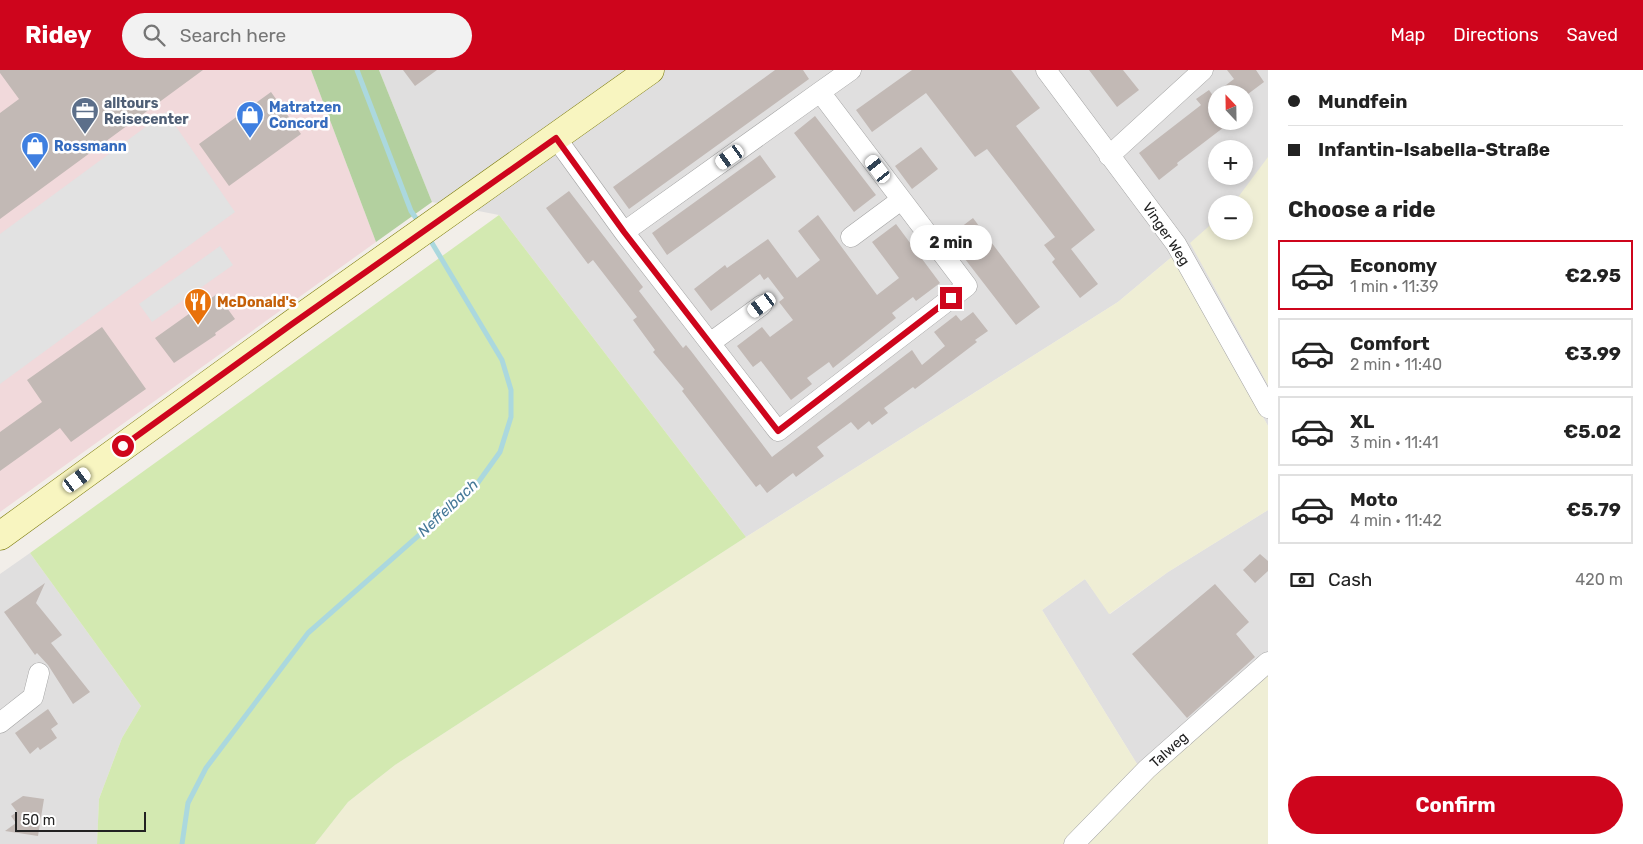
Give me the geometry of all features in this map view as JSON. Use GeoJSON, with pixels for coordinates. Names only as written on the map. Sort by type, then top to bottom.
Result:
{"type":"FeatureCollection","features":[{"type":"Feature","properties":{"kind":"street"},"geometry":{"type":"LineString","coordinates":[[0,536],[284,329],[650,70]]}},
{"type":"Feature","properties":{"kind":"street","name":"Vinger Weg"},"geometry":{"type":"LineString","coordinates":[[1046,70],[1176,244],[1268,408]]}},
{"type":"Feature","properties":{"kind":"street"},"geometry":{"type":"LineString","coordinates":[[1109,156],[1203,70]]}},
{"type":"Feature","properties":{"kind":"street"},"geometry":{"type":"LineString","coordinates":[[624,232],[849,71]]}},
{"type":"Feature","properties":{"kind":"street"},"geometry":{"type":"LineString","coordinates":[[556,138],[624,232],[778,431],[967,286],[820,92]]}},
{"type":"Feature","properties":{"kind":"street"},"geometry":{"type":"LineString","coordinates":[[851,237],[901,200]]}},
{"type":"Feature","properties":{"kind":"street"},"geometry":{"type":"LineString","coordinates":[[710,343],[762,305]]}},
{"type":"Feature","properties":{"kind":"street","name":"Talweg"},"geometry":{"type":"LineString","coordinates":[[1074,844],[1148,769],[1268,662]]}},
{"type":"Feature","properties":{"kind":"street"},"geometry":{"type":"LineString","coordinates":[[0,723],[33,697],[39,673]]}},
{"type":"Feature","properties":{"kind":"shaded area"},"geometry":{"type":"Polygon","coordinates":[[[0,70],[311,70],[376,242],[0,512],[0,70]]]}},
{"type":"Feature","properties":{"kind":"shaded area"},"geometry":{"type":"Polygon","coordinates":[[[379,70],[1268,70],[1268,426],[1173,256],[1118,302],[746,537],[499,215],[432,202],[379,70]]]}},
{"type":"Feature","properties":{"kind":"shaded area"},"geometry":{"type":"Polygon","coordinates":[[[166,112],[235,212],[0,384],[0,234],[166,112]]]}},
{"type":"Feature","properties":{"kind":"shaded area"},"geometry":{"type":"Polygon","coordinates":[[[220,246],[233,265],[152,322],[139,304],[220,246]]]}},
{"type":"Feature","properties":{"kind":"shaded area"},"geometry":{"type":"Polygon","coordinates":[[[1268,510],[1268,660],[1137,764],[1042,610],[1085,579],[1110,614],[1168,572],[1268,510]]]}},
{"type":"Feature","properties":{"kind":"shaded area"},"geometry":{"type":"Polygon","coordinates":[[[30,553],[141,706],[122,738],[99,799],[97,844],[0,844],[0,574],[30,553]]]}},
{"type":"Feature","properties":{"kind":"green space"},"geometry":{"type":"Polygon","coordinates":[[[311,70],[379,70],[432,202],[376,242],[311,70]]]}},
{"type":"Feature","properties":{"kind":"green space"},"geometry":{"type":"Polygon","coordinates":[[[1268,157],[1268,385],[1190,243],[1208,227],[1208,240],[1253,240],[1253,195],[1240,195],[1247,185],[1253,185],[1253,177],[1268,157]]]}},
{"type":"Feature","properties":{"kind":"green space"},"geometry":{"type":"Polygon","coordinates":[[[499,215],[746,537],[395,765],[348,802],[315,844],[97,844],[99,799],[122,738],[141,706],[30,553],[499,215]]]}},
{"type":"Feature","properties":{"kind":"green space"},"geometry":{"type":"Polygon","coordinates":[[[1173,256],[1268,426],[1268,510],[1168,572],[1109,614],[1085,579],[1042,610],[1137,764],[1268,660],[1268,844],[315,844],[348,802],[395,765],[746,537],[1118,302],[1173,256]]]}},
{"type":"Feature","properties":{"kind":"building"},"geometry":{"type":"Polygon","coordinates":[[[0,70],[203,70],[0,219],[0,113],[19,99],[0,73],[0,70]]]}},
{"type":"Feature","properties":{"kind":"building"},"geometry":{"type":"Polygon","coordinates":[[[403,70],[437,70],[415,86],[403,70]]]}},
{"type":"Feature","properties":{"kind":"building"},"geometry":{"type":"Polygon","coordinates":[[[775,70],[803,70],[809,79],[629,209],[613,187],[775,70]]]}},
{"type":"Feature","properties":{"kind":"building"},"geometry":{"type":"Polygon","coordinates":[[[912,70],[1011,70],[1040,108],[1016,126],[1095,230],[1071,249],[1098,284],[1080,298],[1052,262],[1055,259],[1044,245],[1055,237],[987,149],[975,157],[926,93],[872,132],[856,110],[912,70]]]}},
{"type":"Feature","properties":{"kind":"building"},"geometry":{"type":"Polygon","coordinates":[[[1089,70],[1123,70],[1139,90],[1117,107],[1089,70]]]}},
{"type":"Feature","properties":{"kind":"building"},"geometry":{"type":"Polygon","coordinates":[[[1227,70],[1256,70],[1264,82],[1253,90],[1253,85],[1226,85],[1234,79],[1227,70]]]}},
{"type":"Feature","properties":{"kind":"building"},"geometry":{"type":"Polygon","coordinates":[[[1208,91],[1208,130],[1220,130],[1177,163],[1178,165],[1159,180],[1139,153],[1201,105],[1196,99],[1208,91]]]}},
{"type":"Feature","properties":{"kind":"building","name":"Matratzen Concord"},"geometry":{"type":"Polygon","coordinates":[[[271,92],[301,134],[229,186],[199,144],[271,92]]]}},
{"type":"Feature","properties":{"kind":"building"},"geometry":{"type":"Polygon","coordinates":[[[815,116],[876,195],[854,212],[794,133],[815,116]]]}},
{"type":"Feature","properties":{"kind":"building"},"geometry":{"type":"Polygon","coordinates":[[[921,147],[938,169],[912,189],[895,166],[921,147]]]}},
{"type":"Feature","properties":{"kind":"building"},"geometry":{"type":"Polygon","coordinates":[[[760,155],[776,177],[667,255],[652,233],[760,155]]]}},
{"type":"Feature","properties":{"kind":"building"},"geometry":{"type":"Polygon","coordinates":[[[569,191],[643,287],[639,291],[683,348],[686,345],[691,351],[772,457],[912,350],[922,365],[945,346],[934,332],[956,315],[961,321],[973,312],[988,331],[975,340],[977,342],[915,389],[913,387],[884,408],[888,413],[872,425],[869,421],[858,430],[851,422],[817,447],[824,456],[796,477],[793,473],[767,493],[760,484],[756,487],[682,391],[684,389],[653,352],[655,350],[633,320],[637,317],[593,260],[588,264],[546,208],[569,191]]]}},
{"type":"Feature","properties":{"kind":"building"},"geometry":{"type":"Polygon","coordinates":[[[818,215],[877,295],[899,278],[872,242],[896,224],[940,283],[916,301],[913,297],[892,313],[896,318],[833,368],[829,362],[807,378],[812,384],[791,400],[761,361],[753,367],[737,346],[762,327],[770,337],[793,320],[779,302],[784,298],[768,277],[764,280],[760,274],[711,311],[694,289],[725,265],[727,268],[768,239],[797,278],[820,260],[798,231],[818,215]]]}},
{"type":"Feature","properties":{"kind":"building"},"geometry":{"type":"Polygon","coordinates":[[[973,218],[1040,307],[1016,325],[948,237],[973,218]]]}},
{"type":"Feature","properties":{"kind":"building","name":"McDonald's"},"geometry":{"type":"Polygon","coordinates":[[[217,294],[235,319],[215,333],[216,335],[174,363],[155,338],[217,294]]]}},
{"type":"Feature","properties":{"kind":"building"},"geometry":{"type":"Polygon","coordinates":[[[102,327],[146,389],[71,442],[60,428],[0,471],[0,432],[42,402],[27,380],[102,327]]]}},
{"type":"Feature","properties":{"kind":"building"},"geometry":{"type":"Polygon","coordinates":[[[1260,554],[1268,561],[1268,571],[1255,583],[1243,570],[1260,554]]]}},
{"type":"Feature","properties":{"kind":"building"},"geometry":{"type":"Polygon","coordinates":[[[45,583],[36,603],[62,635],[51,643],[90,692],[73,704],[48,665],[37,653],[35,655],[4,612],[45,583]]]}},
{"type":"Feature","properties":{"kind":"building"},"geometry":{"type":"Polygon","coordinates":[[[1215,584],[1249,622],[1236,634],[1255,657],[1187,718],[1132,654],[1215,584]]]}},
{"type":"Feature","properties":{"kind":"building"},"geometry":{"type":"Polygon","coordinates":[[[48,709],[58,724],[51,729],[57,738],[40,750],[38,747],[30,754],[15,733],[48,709]]]}},
{"type":"Feature","properties":{"kind":"building"},"geometry":{"type":"Polygon","coordinates":[[[23,796],[44,799],[38,836],[5,831],[16,823],[11,816],[17,812],[11,804],[23,796]]]}},
{"type":"Feature","properties":{"kind":"waterway","name":"Neffelbach"},"geometry":{"type":"LineString","coordinates":[[357,70],[411,211],[420,224]]}},
{"type":"Feature","properties":{"kind":"waterway","name":"Neffelbach"},"geometry":{"type":"LineString","coordinates":[[182,844],[188,803],[206,768],[308,633],[477,484],[500,452],[511,417],[511,390],[502,360],[429,238]]}},
{"type":"Feature","properties":{"kind":"place","name":"alltours Reisecenter"},"geometry":{"type":"Point","coordinates":[85,135]}},
{"type":"Feature","properties":{"kind":"place","name":"Matratzen Concord"},"geometry":{"type":"Point","coordinates":[250,139]}},
{"type":"Feature","properties":{"kind":"place","name":"Rossmann"},"geometry":{"type":"Point","coordinates":[35,170]}},
{"type":"Feature","properties":{"kind":"place","name":"McDonald's"},"geometry":{"type":"Point","coordinates":[198,326]}},
{"type":"Feature","properties":{"kind":"route"},"geometry":{"type":"LineString","coordinates":[[123,446],[556,138],[624,232],[778,431],[951,298]]}}]}
